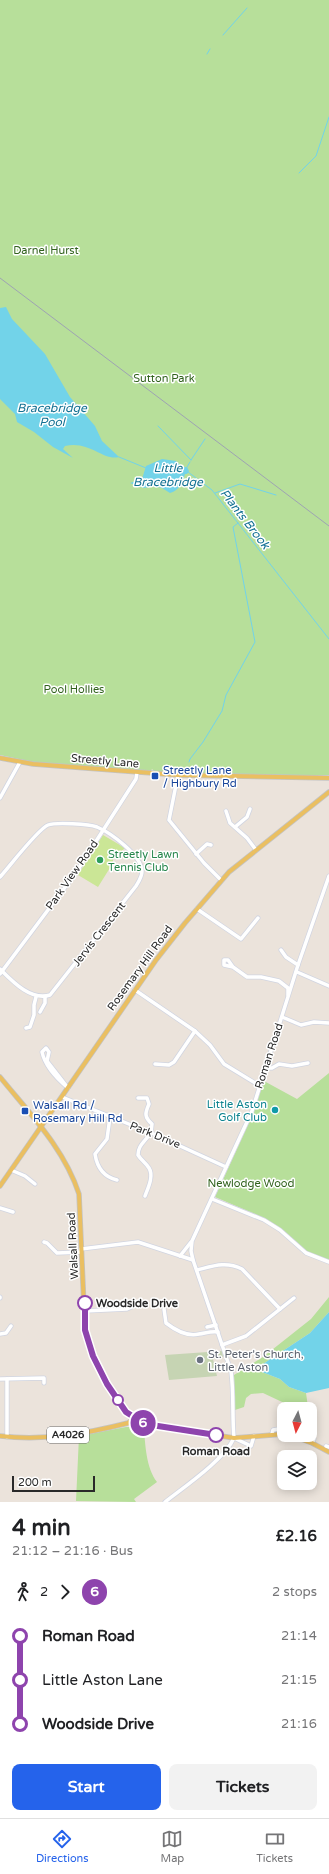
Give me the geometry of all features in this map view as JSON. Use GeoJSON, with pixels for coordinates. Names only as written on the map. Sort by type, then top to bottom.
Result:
{"type":"FeatureCollection","features":[{"type":"Feature","properties":{"kind":"main road","name":"Streetly Lane"},"geometry":{"type":"LineString","coordinates":[[0,758],[20,762],[178,775],[329,778]]}},
{"type":"Feature","properties":{"kind":"main road","name":"Rosemary Hill Road"},"geometry":{"type":"LineString","coordinates":[[0,1186],[156,960],[197,908],[221,880],[329,792]]}},
{"type":"Feature","properties":{"kind":"main road","name":"Walsall Road"},"geometry":{"type":"LineString","coordinates":[[0,1077],[41,1127],[64,1159],[73,1178],[79,1194],[85,1330],[93,1356],[107,1384],[126,1412],[145,1424],[234,1438],[277,1434]]}},
{"type":"Feature","properties":{"kind":"main road","name":"A4026"},"geometry":{"type":"LineString","coordinates":[[0,1436],[28,1439],[58,1437],[122,1425],[128,1423],[134,1418]]}},
{"type":"Feature","properties":{"kind":"main road"},"geometry":{"type":"LineString","coordinates":[[312,1442],[328,1449]]}},
{"type":"Feature","properties":{"kind":"street"},"geometry":{"type":"LineString","coordinates":[[0,798],[20,762]]}},
{"type":"Feature","properties":{"kind":"street","name":"Park View Road"},"geometry":{"type":"LineString","coordinates":[[1,972],[75,874],[136,779],[138,772]]}},
{"type":"Feature","properties":{"kind":"street"},"geometry":{"type":"LineString","coordinates":[[178,775],[169,820],[196,854],[221,880]]}},
{"type":"Feature","properties":{"kind":"street"},"geometry":{"type":"LineString","coordinates":[[235,827],[250,809]]}},
{"type":"Feature","properties":{"kind":"street"},"geometry":{"type":"LineString","coordinates":[[225,814],[230,824],[235,827],[256,850]]}},
{"type":"Feature","properties":{"kind":"street","name":"Jervis Crescent"},"geometry":{"type":"LineString","coordinates":[[0,877],[47,825],[56,824],[94,826],[124,845],[136,858],[142,869],[140,880],[56,988],[50,995],[45,997]]}},
{"type":"Feature","properties":{"kind":"street"},"geometry":{"type":"LineString","coordinates":[[196,854],[207,844],[211,845]]}},
{"type":"Feature","properties":{"kind":"street","name":"Roman Road"},"geometry":{"type":"LineString","coordinates":[[234,1438],[232,1416],[233,1386],[231,1372],[193,1260],[191,1251],[192,1241],[252,1111],[298,966],[329,876]]}},
{"type":"Feature","properties":{"kind":"street"},"geometry":{"type":"LineString","coordinates":[[197,908],[241,939],[258,918]]}},
{"type":"Feature","properties":{"kind":"street"},"geometry":{"type":"LineString","coordinates":[[281,950],[286,957],[298,966]]}},
{"type":"Feature","properties":{"kind":"street"},"geometry":{"type":"LineString","coordinates":[[233,967],[247,977],[261,977],[279,981],[288,988],[288,998]]}},
{"type":"Feature","properties":{"kind":"street"},"geometry":{"type":"LineString","coordinates":[[1,972],[30,994],[36,997],[45,997],[45,1003],[40,1012]]}},
{"type":"Feature","properties":{"kind":"street"},"geometry":{"type":"LineString","coordinates":[[297,972],[329,986]]}},
{"type":"Feature","properties":{"kind":"street"},"geometry":{"type":"LineString","coordinates":[[135,990],[194,1031],[210,1045],[224,1064],[260,1086]]}},
{"type":"Feature","properties":{"kind":"street"},"geometry":{"type":"LineString","coordinates":[[30,1028],[34,1015],[34,1004],[36,997]]}},
{"type":"Feature","properties":{"kind":"street"},"geometry":{"type":"LineString","coordinates":[[282,1017],[301,1025],[314,1022],[329,1023]]}},
{"type":"Feature","properties":{"kind":"street"},"geometry":{"type":"LineString","coordinates":[[155,1064],[163,1063],[169,1065],[174,1062],[194,1031]]}},
{"type":"Feature","properties":{"kind":"street"},"geometry":{"type":"LineString","coordinates":[[47,1057],[48,1062],[68,1088]]}},
{"type":"Feature","properties":{"kind":"street"},"geometry":{"type":"LineString","coordinates":[[266,1068],[272,1068],[279,1064],[292,1066],[306,1065]]}},
{"type":"Feature","properties":{"kind":"street","name":"Park Drive"},"geometry":{"type":"LineString","coordinates":[[62,1096],[152,1133],[226,1166]]}},
{"type":"Feature","properties":{"kind":"street"},"geometry":{"type":"LineString","coordinates":[[138,1098],[147,1098],[149,1104],[145,1113],[146,1119],[152,1124],[152,1133],[138,1149],[138,1155],[149,1167],[151,1173],[150,1185],[145,1196]]}},
{"type":"Feature","properties":{"kind":"street"},"geometry":{"type":"LineString","coordinates":[[110,1117],[107,1139],[95,1154],[96,1162],[102,1171],[108,1178],[117,1180]]}},
{"type":"Feature","properties":{"kind":"street"},"geometry":{"type":"LineString","coordinates":[[11,1170],[25,1176],[35,1184]]}},
{"type":"Feature","properties":{"kind":"street"},"geometry":{"type":"LineString","coordinates":[[212,1199],[264,1220],[280,1230],[306,1253],[329,1262]]}},
{"type":"Feature","properties":{"kind":"street"},"geometry":{"type":"LineString","coordinates":[[0,1208],[13,1212]]}},
{"type":"Feature","properties":{"kind":"street"},"geometry":{"type":"LineString","coordinates":[[46,1241],[54,1252],[57,1253],[81,1251],[138,1242],[193,1260]]}},
{"type":"Feature","properties":{"kind":"street"},"geometry":{"type":"LineString","coordinates":[[180,1256],[192,1241]]}},
{"type":"Feature","properties":{"kind":"street"},"geometry":{"type":"LineString","coordinates":[[197,1270],[220,1264],[238,1267],[242,1269],[280,1309]]}},
{"type":"Feature","properties":{"kind":"street"},"geometry":{"type":"LineString","coordinates":[[222,1345],[246,1336],[294,1298]]}},
{"type":"Feature","properties":{"kind":"street"},"geometry":{"type":"LineString","coordinates":[[85,1312],[130,1308],[138,1304]]}},
{"type":"Feature","properties":{"kind":"street"},"geometry":{"type":"LineString","coordinates":[[164,1309],[166,1324],[177,1331],[198,1335],[210,1331],[218,1332]]}},
{"type":"Feature","properties":{"kind":"street"},"geometry":{"type":"LineString","coordinates":[[207,1327],[216,1325]]}},
{"type":"Feature","properties":{"kind":"street"},"geometry":{"type":"LineString","coordinates":[[0,1334],[6,1332],[9,1327]]}},
{"type":"Feature","properties":{"kind":"street"},"geometry":{"type":"LineString","coordinates":[[0,1379],[44,1377],[44,1383]]}},
{"type":"Feature","properties":{"kind":"street"},"geometry":{"type":"LineString","coordinates":[[6,1437],[7,1379]]}},
{"type":"Feature","properties":{"kind":"street"},"geometry":{"type":"LineString","coordinates":[[272,1434],[273,1430],[277,1429]]}},
{"type":"Feature","properties":{"kind":"street"},"geometry":{"type":"LineString","coordinates":[[165,1502],[220,1456],[230,1446],[234,1438],[250,1446],[254,1436]]}},
{"type":"Feature","properties":{"kind":"green space","name":"Sutton Park"},"geometry":{"type":"Polygon","coordinates":[[[0,0],[329,0],[329,775],[223,775],[154,771],[152,769],[151,771],[33,762],[0,755],[0,0]]]}},
{"type":"Feature","properties":{"kind":"green space","name":"Streetly Lawn Tennis Club"},"geometry":{"type":"Polygon","coordinates":[[[103,835],[125,848],[113,859],[113,863],[98,887],[78,875],[103,835]]]}},
{"type":"Feature","properties":{"kind":"green space","name":"Newlodge Wood"},"geometry":{"type":"Polygon","coordinates":[[[329,1073],[329,1260],[306,1251],[279,1227],[264,1218],[215,1197],[252,1116],[264,1081],[297,1099],[329,1073]]]}},
{"type":"Feature","properties":{"kind":"green space"},"geometry":{"type":"Polygon","coordinates":[[[329,1297],[329,1312],[310,1333],[263,1364],[262,1372],[280,1379],[289,1387],[306,1393],[307,1402],[282,1402],[263,1393],[251,1394],[246,1398],[244,1407],[235,1410],[234,1375],[263,1357],[311,1319],[329,1297]]]}},
{"type":"Feature","properties":{"kind":"green space"},"geometry":{"type":"Polygon","coordinates":[[[222,1351],[223,1357],[213,1359],[217,1376],[169,1380],[165,1355],[222,1351]]]}},
{"type":"Feature","properties":{"kind":"green space"},"geometry":{"type":"Polygon","coordinates":[[[126,1427],[144,1427],[148,1463],[157,1482],[134,1499],[136,1502],[76,1501],[79,1436],[126,1427]]]}},
{"type":"Feature","properties":{"kind":"water","name":"Bracebridge Pool"},"geometry":{"type":"Polygon","coordinates":[[[6,307],[12,319],[45,354],[70,397],[95,426],[102,441],[119,457],[107,456],[81,446],[65,446],[63,449],[73,458],[53,447],[34,432],[17,422],[15,414],[0,399],[0,308],[6,307]]]}},
{"type":"Feature","properties":{"kind":"water","name":"Little Bracebridge"},"geometry":{"type":"Polygon","coordinates":[[[162,459],[176,461],[182,467],[187,467],[189,471],[185,474],[182,483],[176,490],[170,493],[162,488],[154,486],[144,488],[130,483],[142,479],[146,466],[162,459]]]}},
{"type":"Feature","properties":{"kind":"water"},"geometry":{"type":"Polygon","coordinates":[[[329,1312],[329,1388],[306,1393],[289,1387],[280,1379],[262,1372],[263,1364],[310,1333],[329,1312]]]}},
{"type":"Feature","properties":{"kind":"waterway"},"geometry":{"type":"LineString","coordinates":[[223,35],[247,8]]}},
{"type":"Feature","properties":{"kind":"waterway"},"geometry":{"type":"LineString","coordinates":[[207,54],[210,49]]}},
{"type":"Feature","properties":{"kind":"waterway"},"geometry":{"type":"LineString","coordinates":[[299,173],[316,156],[329,117]]}},
{"type":"Feature","properties":{"kind":"waterway"},"geometry":{"type":"LineString","coordinates":[[158,426],[191,460]]}},
{"type":"Feature","properties":{"kind":"waterway"},"geometry":{"type":"LineString","coordinates":[[191,460],[205,439]]}},
{"type":"Feature","properties":{"kind":"waterway","name":"Plants Brook"},"geometry":{"type":"LineString","coordinates":[[119,457],[146,468]]}},
{"type":"Feature","properties":{"kind":"waterway"},"geometry":{"type":"LineString","coordinates":[[187,467],[190,462]]}},
{"type":"Feature","properties":{"kind":"waterway","name":"Plants Brook"},"geometry":{"type":"LineString","coordinates":[[188,472],[212,490],[329,639]]}},
{"type":"Feature","properties":{"kind":"waterway"},"geometry":{"type":"LineString","coordinates":[[215,493],[240,484],[276,495]]}},
{"type":"Feature","properties":{"kind":"waterway"},"geometry":{"type":"LineString","coordinates":[[189,762],[222,711],[226,695],[255,642],[233,527],[238,523]]}},
{"type":"Feature","properties":{"kind":"railway"},"geometry":{"type":"LineString","coordinates":[[0,278],[329,526]]}},
{"type":"Feature","properties":{"kind":"bus line","name":"6"},"geometry":{"type":"LineString","coordinates":[[85,1303],[85,1330],[93,1356],[107,1384],[126,1412],[145,1424],[216,1435]]}},
{"type":"Feature","properties":{"kind":"place","name":"Streetly Lane / Highbury Rd"},"geometry":{"type":"Point","coordinates":[155,776]}},
{"type":"Feature","properties":{"kind":"place","name":"Streetly Lawn Tennis Club"},"geometry":{"type":"Point","coordinates":[100,860]}},
{"type":"Feature","properties":{"kind":"place","name":"Little Aston Golf Club"},"geometry":{"type":"Point","coordinates":[275,1110]}},
{"type":"Feature","properties":{"kind":"place","name":"Walsall Rd / Rosemary Hill Rd"},"geometry":{"type":"Point","coordinates":[25,1111]}},
{"type":"Feature","properties":{"kind":"place","name":"Woodside Drive"},"geometry":{"type":"Point","coordinates":[85,1303]}},
{"type":"Feature","properties":{"kind":"place","name":"St. Peter's Church, Little Aston"},"geometry":{"type":"Point","coordinates":[200,1360]}},
{"type":"Feature","properties":{"kind":"place","name":"Roman Road"},"geometry":{"type":"Point","coordinates":[216,1435]}},
{"type":"Feature","properties":{"kind":"park label","name":"Darnel Hurst"},"geometry":{"type":"Point","coordinates":[46,250]}},
{"type":"Feature","properties":{"kind":"park label","name":"Pool Hollies"},"geometry":{"type":"Point","coordinates":[74,689]}}]}
